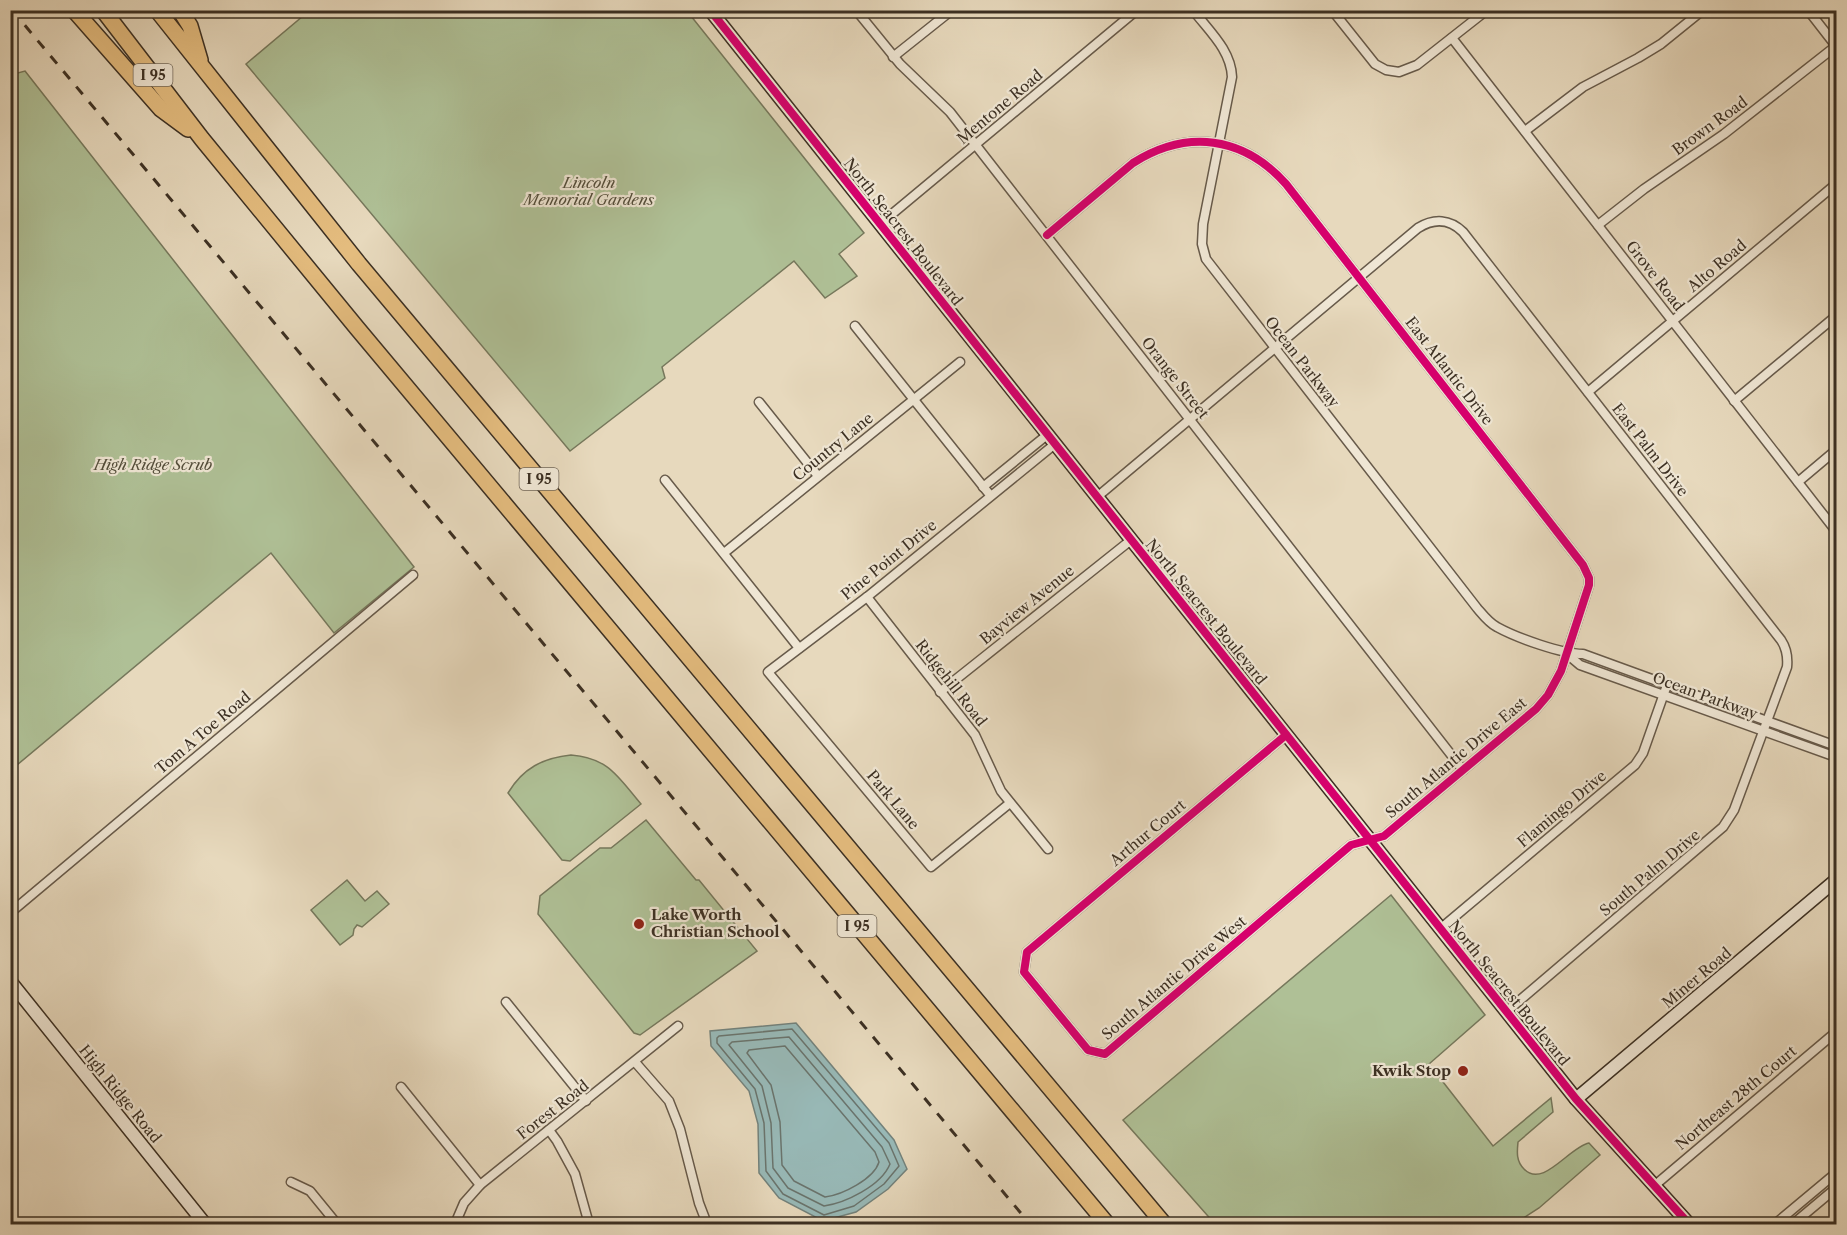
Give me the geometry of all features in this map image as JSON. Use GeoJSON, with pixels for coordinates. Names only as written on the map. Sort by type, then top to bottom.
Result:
{"type":"FeatureCollection","features":[{"type":"Feature","properties":{"kind":"highway"},"geometry":{"type":"LineString","coordinates":[[74,10],[161,109],[202,139]]}},
{"type":"Feature","properties":{"kind":"highway","name":"I 95"},"geometry":{"type":"LineString","coordinates":[[103,10],[202,139],[357,327],[1107,1224]]}},
{"type":"Feature","properties":{"kind":"highway","name":"I 95"},"geometry":{"type":"LineString","coordinates":[[157,10],[358,264],[1164,1224]]}},
{"type":"Feature","properties":{"kind":"highway"},"geometry":{"type":"LineString","coordinates":[[180,10],[190,26],[202,68]]}},
{"type":"Feature","properties":{"kind":"street","name":"North Seacrest Boulevard"},"geometry":{"type":"LineString","coordinates":[[710,10],[1576,1099],[1689,1224]]}},
{"type":"Feature","properties":{"kind":"street","name":"Orange Street"},"geometry":{"type":"LineString","coordinates":[[856,10],[894,57],[939,100],[975,144],[1463,770]]}},
{"type":"Feature","properties":{"kind":"street"},"geometry":{"type":"LineString","coordinates":[[894,57],[952,10]]}},
{"type":"Feature","properties":{"kind":"street","name":"Mentone Road"},"geometry":{"type":"LineString","coordinates":[[880,224],[1137,10]]}},
{"type":"Feature","properties":{"kind":"street","name":"Ocean Parkway"},"geometry":{"type":"LineString","coordinates":[[1192,10],[1225,52],[1232,68],[1203,224],[1203,250],[1212,269],[1489,622],[1506,631],[1567,654],[1580,665],[1836,757]]}},
{"type":"Feature","properties":{"kind":"street"},"geometry":{"type":"LineString","coordinates":[[1332,10],[1375,64],[1386,70],[1399,72],[1417,65],[1487,10]]}},
{"type":"Feature","properties":{"kind":"street"},"geometry":{"type":"LineString","coordinates":[[1525,131],[1583,87],[1661,44],[1703,10]]}},
{"type":"Feature","properties":{"kind":"street"},"geometry":{"type":"LineString","coordinates":[[1808,10],[1836,46]]}},
{"type":"Feature","properties":{"kind":"street"},"geometry":{"type":"LineString","coordinates":[[1828,35],[1836,29]]}},
{"type":"Feature","properties":{"kind":"street","name":"Grove Road"},"geometry":{"type":"LineString","coordinates":[[1452,38],[1836,531]]}},
{"type":"Feature","properties":{"kind":"street","name":"Brown Road"},"geometry":{"type":"LineString","coordinates":[[1598,225],[1644,189],[1724,134],[1836,46]]}},
{"type":"Feature","properties":{"kind":"street","name":"East Atlantic Drive"},"geometry":{"type":"LineString","coordinates":[[1047,235],[1133,163],[1167,146],[1197,141],[1218,143],[1251,154],[1276,172],[1586,571],[1589,578],[1588,592],[1567,654]]}},
{"type":"Feature","properties":{"kind":"street","name":"Alto Road"},"geometry":{"type":"LineString","coordinates":[[1588,392],[1836,184]]}},
{"type":"Feature","properties":{"kind":"street","name":"East Palm Drive"},"geometry":{"type":"LineString","coordinates":[[1359,278],[1418,228],[1431,222],[1452,224],[1463,232],[1785,646],[1786,667],[1767,722]]}},
{"type":"Feature","properties":{"kind":"street"},"geometry":{"type":"LineString","coordinates":[[1097,497],[1359,278]]}},
{"type":"Feature","properties":{"kind":"street"},"geometry":{"type":"LineString","coordinates":[[1734,401],[1836,316]]}},
{"type":"Feature","properties":{"kind":"street"},"geometry":{"type":"LineString","coordinates":[[855,326],[990,495]]}},
{"type":"Feature","properties":{"kind":"street","name":"Country Lane"},"geometry":{"type":"LineString","coordinates":[[724,553],[960,362]]}},
{"type":"Feature","properties":{"kind":"street"},"geometry":{"type":"LineString","coordinates":[[759,402],[818,476]]}},
{"type":"Feature","properties":{"kind":"street"},"geometry":{"type":"LineString","coordinates":[[983,487],[1019,458],[1051,440]]}},
{"type":"Feature","properties":{"kind":"street","name":"Pine Point Drive"},"geometry":{"type":"LineString","coordinates":[[768,672],[867,597],[1026,467],[1051,440]]}},
{"type":"Feature","properties":{"kind":"street"},"geometry":{"type":"LineString","coordinates":[[1798,482],[1836,450]]}},
{"type":"Feature","properties":{"kind":"street"},"geometry":{"type":"LineString","coordinates":[[1019,458],[1026,467]]}},
{"type":"Feature","properties":{"kind":"street"},"geometry":{"type":"LineString","coordinates":[[665,480],[799,648]]}},
{"type":"Feature","properties":{"kind":"street","name":"Bayview Avenue"},"geometry":{"type":"LineString","coordinates":[[940,692],[1131,540]]}},
{"type":"Feature","properties":{"kind":"street","name":"Tom A Toe Road"},"geometry":{"type":"LineString","coordinates":[[10,913],[413,575]]}},
{"type":"Feature","properties":{"kind":"street","name":"Ridgehill Road"},"geometry":{"type":"LineString","coordinates":[[867,597],[975,735],[994,778],[1010,803],[1047,849]]}},
{"type":"Feature","properties":{"kind":"street","name":"Ocean Parkway"},"geometry":{"type":"LineString","coordinates":[[1567,654],[1583,654],[1836,746]]}},
{"type":"Feature","properties":{"kind":"street","name":"South Atlantic Drive East"},"geometry":{"type":"LineString","coordinates":[[1370,839],[1384,836],[1543,702],[1553,687],[1567,654]]}},
{"type":"Feature","properties":{"kind":"street","name":"Park Lane"},"geometry":{"type":"LineString","coordinates":[[768,672],[931,867],[1010,803]]}},
{"type":"Feature","properties":{"kind":"street","name":"Flamingo Drive"},"geometry":{"type":"LineString","coordinates":[[1440,929],[1635,765],[1643,753],[1667,685]]}},
{"type":"Feature","properties":{"kind":"street","name":"South Palm Drive"},"geometry":{"type":"LineString","coordinates":[[1506,1012],[1723,827],[1734,810],[1767,722]]}},
{"type":"Feature","properties":{"kind":"street","name":"Arthur Court"},"geometry":{"type":"LineString","coordinates":[[1027,952],[1286,735]]}},
{"type":"Feature","properties":{"kind":"street","name":"South Atlantic Drive West"},"geometry":{"type":"LineString","coordinates":[[1027,952],[1024,972],[1088,1050],[1105,1054],[1351,845],[1370,839]]}},
{"type":"Feature","properties":{"kind":"street","name":"Miner Road"},"geometry":{"type":"LineString","coordinates":[[1576,1099],[1836,880]]}},
{"type":"Feature","properties":{"kind":"street","name":"High Ridge Road"},"geometry":{"type":"LineString","coordinates":[[10,981],[206,1224]]}},
{"type":"Feature","properties":{"kind":"street"},"geometry":{"type":"LineString","coordinates":[[506,1002],[586,1101]]}},
{"type":"Feature","properties":{"kind":"street","name":"Forest Road"},"geometry":{"type":"LineString","coordinates":[[455,1224],[464,1203],[480,1185],[678,1026]]}},
{"type":"Feature","properties":{"kind":"street","name":"Northeast 28th Court"},"geometry":{"type":"LineString","coordinates":[[1654,1186],[1836,1032]]}},
{"type":"Feature","properties":{"kind":"street"},"geometry":{"type":"LineString","coordinates":[[635,1062],[669,1101],[680,1129],[699,1203],[707,1224]]}},
{"type":"Feature","properties":{"kind":"street"},"geometry":{"type":"LineString","coordinates":[[401,1087],[480,1185]]}},
{"type":"Feature","properties":{"kind":"street"},"geometry":{"type":"LineString","coordinates":[[549,1130],[575,1174],[587,1224]]}},
{"type":"Feature","properties":{"kind":"street"},"geometry":{"type":"LineString","coordinates":[[1775,1224],[1836,1173]]}},
{"type":"Feature","properties":{"kind":"street"},"geometry":{"type":"LineString","coordinates":[[291,1182],[310,1191],[337,1224]]}},
{"type":"Feature","properties":{"kind":"street"},"geometry":{"type":"LineString","coordinates":[[1793,1224],[1836,1188]]}},
{"type":"Feature","properties":{"kind":"green space","name":"Lincoln Memorial Gardens"},"geometry":{"type":"Polygon","coordinates":[[[309,11],[687,11],[864,233],[839,254],[857,276],[825,298],[794,261],[662,367],[665,378],[570,451],[246,64],[309,11]]]}},
{"type":"Feature","properties":{"kind":"green space","name":"High Ridge Scrub"},"geometry":{"type":"Polygon","coordinates":[[[25,71],[414,567],[334,633],[271,553],[11,770],[10,75],[25,71]]]}},
{"type":"Feature","properties":{"kind":"green space"},"geometry":{"type":"Polygon","coordinates":[[[571,755],[595,760],[612,770],[641,804],[570,861],[562,860],[508,793],[520,777],[535,766],[551,759],[571,755]]]}},
{"type":"Feature","properties":{"kind":"green space"},"geometry":{"type":"Polygon","coordinates":[[[646,820],[757,951],[640,1035],[634,1033],[538,914],[540,896],[600,848],[611,848],[646,820]]]}},
{"type":"Feature","properties":{"kind":"green space"},"geometry":{"type":"Polygon","coordinates":[[[347,880],[365,901],[377,891],[389,904],[362,927],[357,925],[353,935],[340,945],[311,910],[347,880]]]}},
{"type":"Feature","properties":{"kind":"green space"},"geometry":{"type":"Polygon","coordinates":[[[1391,895],[1485,1015],[1429,1064],[1493,1146],[1551,1098],[1553,1112],[1518,1142],[1517,1153],[1521,1166],[1531,1174],[1548,1171],[1581,1146],[1589,1143],[1600,1155],[1539,1208],[1514,1224],[1215,1224],[1123,1120],[1391,895]]]}},
{"type":"Feature","properties":{"kind":"water"},"geometry":{"type":"Polygon","coordinates":[[[796,1023],[894,1140],[907,1169],[888,1189],[856,1212],[823,1221],[779,1198],[759,1173],[758,1124],[749,1091],[711,1046],[710,1031],[796,1023]]]}},
{"type":"Feature","properties":{"kind":"railway"},"geometry":{"type":"LineString","coordinates":[[12,10],[1030,1224]]}},
{"type":"Feature","properties":{"kind":"cycle path"},"geometry":{"type":"LineString","coordinates":[[710,10],[1576,1099],[1689,1224]]}},
{"type":"Feature","properties":{"kind":"cycle path"},"geometry":{"type":"LineString","coordinates":[[1047,235],[1133,163],[1153,152],[1174,145],[1194,142],[1233,147],[1252,156],[1286,184],[1583,565],[1589,578],[1589,585],[1561,671],[1548,695],[1536,709],[1384,836],[1351,845],[1105,1054],[1088,1050],[1024,972],[1027,952],[1286,735]]}},
{"type":"Feature","properties":{"kind":"place","name":"Lake Worth Christian School"},"geometry":{"type":"Point","coordinates":[639,924]}},
{"type":"Feature","properties":{"kind":"place","name":"Kwik Stop"},"geometry":{"type":"Point","coordinates":[1463,1071]}}]}
